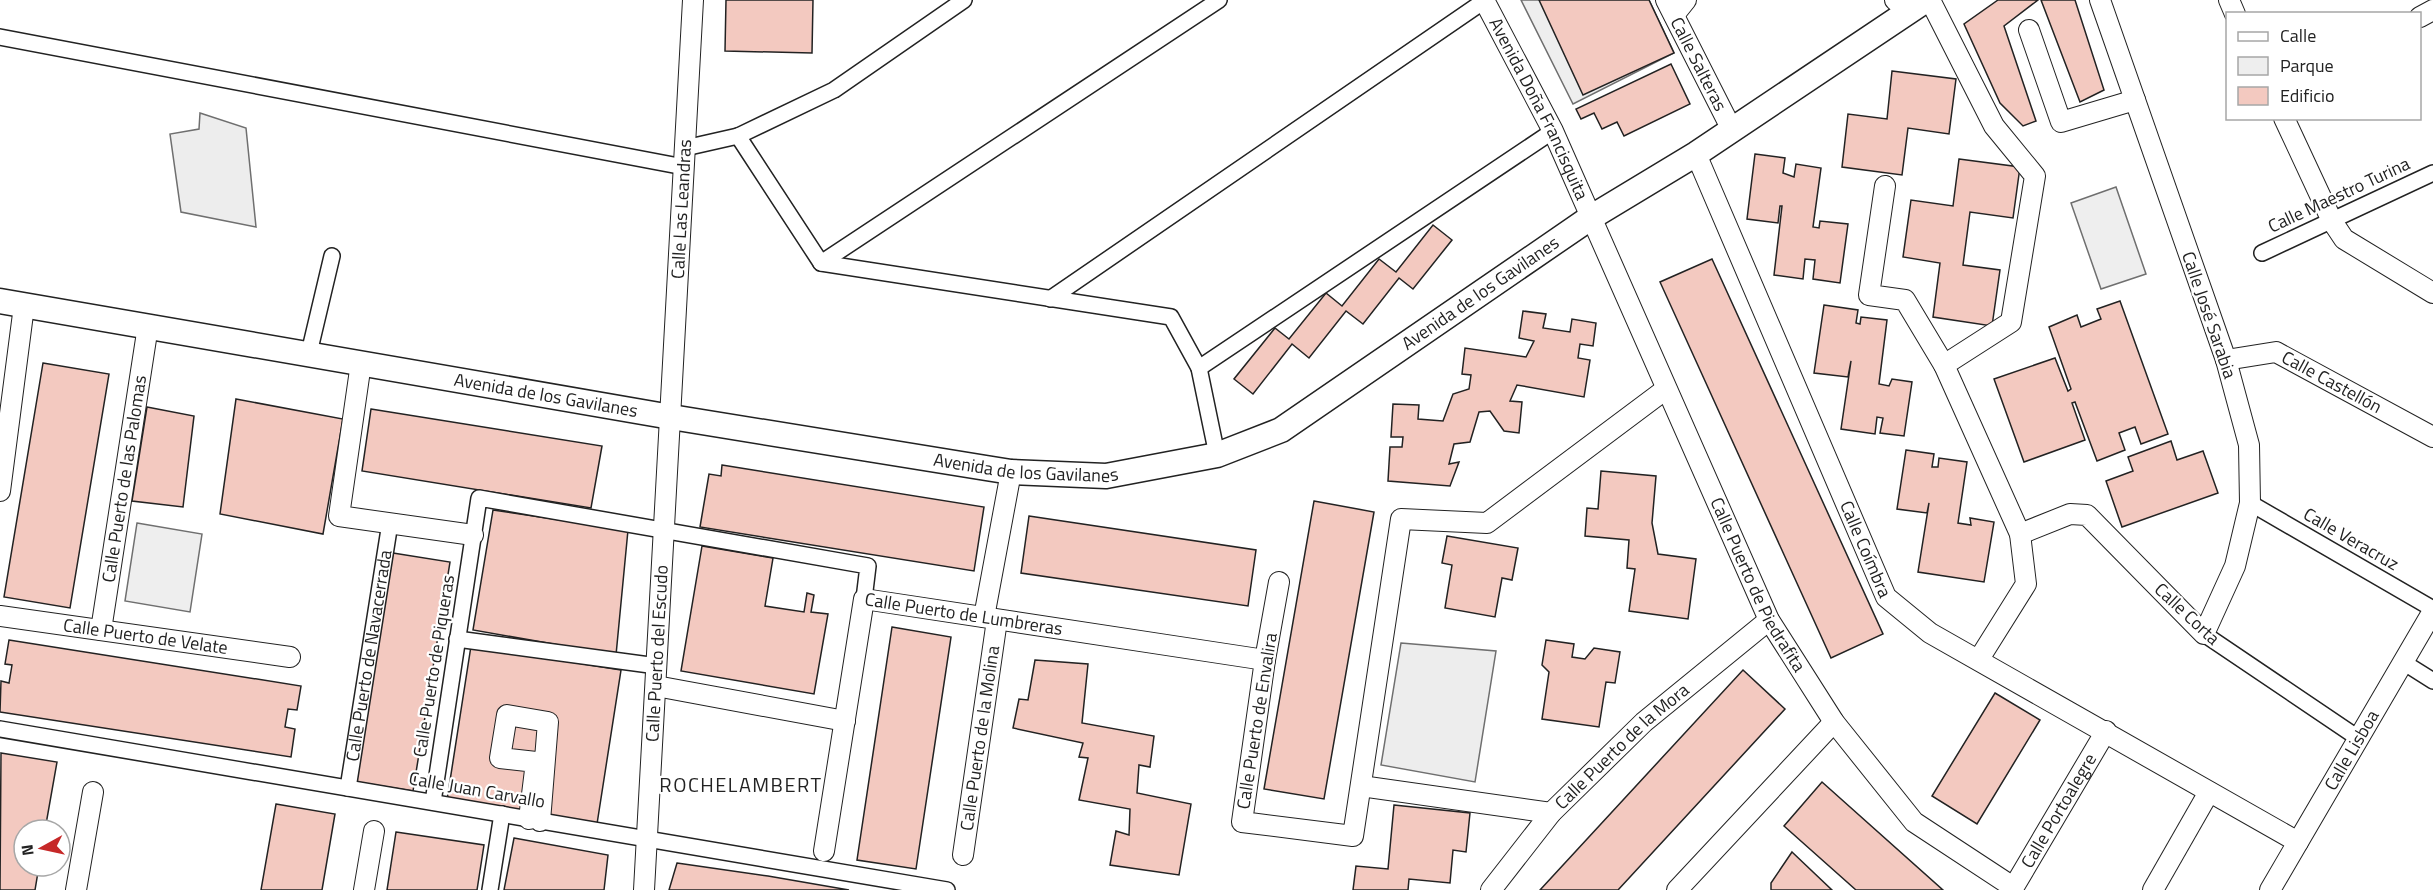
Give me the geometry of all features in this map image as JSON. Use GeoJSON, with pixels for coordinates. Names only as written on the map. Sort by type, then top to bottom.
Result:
{"type":"FeatureCollection","features":[{"type":"Feature","properties":{"kind":"street","name":"Calle Las Leandras"},"geometry":{"type":"LineString","coordinates":[[671,417],[693,0]]}},
{"type":"Feature","properties":{"kind":"street"},"geometry":{"type":"LineString","coordinates":[[0,37],[685,157],[738,136],[834,90],[964,0]]}},
{"type":"Feature","properties":{"kind":"street"},"geometry":{"type":"LineString","coordinates":[[821,263],[1219,0]]}},
{"type":"Feature","properties":{"kind":"street"},"geometry":{"type":"LineString","coordinates":[[1050,298],[1484,0]]}},
{"type":"Feature","properties":{"kind":"street","name":"Avenida Doña Francisquita"},"geometry":{"type":"LineString","coordinates":[[1484,0],[1553,131],[1590,218]]}},
{"type":"Feature","properties":{"kind":"street","name":"Calle José Sarabia"},"geometry":{"type":"LineString","coordinates":[[2100,0],[2226,360],[2249,445],[2250,503],[2235,566],[2204,634]]}},
{"type":"Feature","properties":{"kind":"street","name":"Avenida de los Gavilanes"},"geometry":{"type":"LineString","coordinates":[[0,302],[309,353],[671,417],[1011,472],[1106,476],[1217,455],[1281,430],[1590,218],[1696,154],[1915,3],[1994,126],[2035,176],[2011,322],[1944,365]]}},
{"type":"Feature","properties":{"kind":"street","name":"Calle Salteras"},"geometry":{"type":"LineString","coordinates":[[1675,5],[1732,130]]}},
{"type":"Feature","properties":{"kind":"street"},"geometry":{"type":"LineString","coordinates":[[2029,30],[2061,122],[2135,100]]}},
{"type":"Feature","properties":{"kind":"street"},"geometry":{"type":"LineString","coordinates":[[2285,120],[2332,221],[2344,239],[2433,293]]}},
{"type":"Feature","properties":{"kind":"street"},"geometry":{"type":"LineString","coordinates":[[1199,368],[1553,131]]}},
{"type":"Feature","properties":{"kind":"street"},"geometry":{"type":"LineString","coordinates":[[738,136],[821,263],[1171,317],[1199,368],[1217,455]]}},
{"type":"Feature","properties":{"kind":"street","name":"Calle Coímbra"},"geometry":{"type":"LineString","coordinates":[[1696,154],[1886,597],[1930,633],[2298,842]]}},
{"type":"Feature","properties":{"kind":"street","name":"Calle Maestro Turina"},"geometry":{"type":"LineString","coordinates":[[2262,253],[2433,173]]}},
{"type":"Feature","properties":{"kind":"street"},"geometry":{"type":"LineString","coordinates":[[1885,186],[1869,295],[1905,300],[1944,365],[2020,534],[2026,584],[1979,659]]}},
{"type":"Feature","properties":{"kind":"street","name":"Calle Puerto de Piedrafita"},"geometry":{"type":"LineString","coordinates":[[1590,218],[1769,620],[1834,722],[1914,822],[2013,888]]}},
{"type":"Feature","properties":{"kind":"street"},"geometry":{"type":"LineString","coordinates":[[309,353],[332,256]]}},
{"type":"Feature","properties":{"kind":"street"},"geometry":{"type":"LineString","coordinates":[[0,491],[8,367],[24,306]]}},
{"type":"Feature","properties":{"kind":"street","name":"Calle Puerto de las Palomas"},"geometry":{"type":"LineString","coordinates":[[101,630],[148,326]]}},
{"type":"Feature","properties":{"kind":"street","name":"Calle Castellón"},"geometry":{"type":"LineString","coordinates":[[2226,360],[2276,352],[2433,437]]}},
{"type":"Feature","properties":{"kind":"street"},"geometry":{"type":"LineString","coordinates":[[361,363],[339,516],[473,535]]}},
{"type":"Feature","properties":{"kind":"street"},"geometry":{"type":"LineString","coordinates":[[1551,813],[1361,786],[1401,519],[1487,523],[1666,389]]}},
{"type":"Feature","properties":{"kind":"street","name":"Calle Puerto del Escudo"},"geometry":{"type":"LineString","coordinates":[[644,890],[671,417]]}},
{"type":"Feature","properties":{"kind":"street","name":"Calle Puerto de la Molina"},"geometry":{"type":"LineString","coordinates":[[963,855],[1011,472]]}},
{"type":"Feature","properties":{"kind":"street","name":"Calle Puerto de Piqueras"},"geometry":{"type":"LineString","coordinates":[[433,802],[479,498],[665,529]]}},
{"type":"Feature","properties":{"kind":"street","name":"Calle Veracruz"},"geometry":{"type":"LineString","coordinates":[[2250,503],[2433,610]]}},
{"type":"Feature","properties":{"kind":"street","name":"Calle Corta"},"geometry":{"type":"LineString","coordinates":[[2020,534],[2070,514],[2087,515],[2204,634],[2358,738]]}},
{"type":"Feature","properties":{"kind":"street","name":"Calle Puerto de Navacerrada"},"geometry":{"type":"LineString","coordinates":[[348,788],[390,523]]}},
{"type":"Feature","properties":{"kind":"street","name":"Calle Puerto de Lumbreras"},"geometry":{"type":"LineString","coordinates":[[665,529],[868,566],[864,599],[1265,660]]}},
{"type":"Feature","properties":{"kind":"street","name":"Calle Puerto de Envalira"},"geometry":{"type":"LineString","coordinates":[[1280,582],[1265,660],[1242,822],[1353,837],[1361,786]]}},
{"type":"Feature","properties":{"kind":"street"},"geometry":{"type":"LineString","coordinates":[[824,851],[864,599]]}},
{"type":"Feature","properties":{"kind":"street","name":"Calle Lisboa"},"geometry":{"type":"LineString","coordinates":[[2270,890],[2433,610]]}},
{"type":"Feature","properties":{"kind":"street","name":"Calle Puerto de Velate"},"geometry":{"type":"LineString","coordinates":[[0,616],[290,657]]}},
{"type":"Feature","properties":{"kind":"street","name":"Calle Puerto de la Mora"},"geometry":{"type":"LineString","coordinates":[[1491,890],[1551,813],[1644,722],[1769,620]]}},
{"type":"Feature","properties":{"kind":"street"},"geometry":{"type":"LineString","coordinates":[[457,639],[656,676],[845,721]]}},
{"type":"Feature","properties":{"kind":"street"},"geometry":{"type":"LineString","coordinates":[[2403,662],[2433,681]]}},
{"type":"Feature","properties":{"kind":"street"},"geometry":{"type":"LineString","coordinates":[[507,715],[548,722],[534,820],[536,762],[500,758],[507,715]]}},
{"type":"Feature","properties":{"kind":"street"},"geometry":{"type":"LineString","coordinates":[[1677,890],[1834,722]]}},
{"type":"Feature","properties":{"kind":"street","name":"Calle Juan Carvallo"},"geometry":{"type":"LineString","coordinates":[[0,729],[647,839],[870,884],[947,890]]}},
{"type":"Feature","properties":{"kind":"street","name":"Calle Portoalegre"},"geometry":{"type":"LineString","coordinates":[[2013,888],[2106,731]]}},
{"type":"Feature","properties":{"kind":"street"},"geometry":{"type":"LineString","coordinates":[[76,890],[93,792]]}},
{"type":"Feature","properties":{"kind":"street"},"geometry":{"type":"LineString","coordinates":[[2153,890],[2209,792]]}},
{"type":"Feature","properties":{"kind":"street"},"geometry":{"type":"LineString","coordinates":[[490,890],[502,814]]}},
{"type":"Feature","properties":{"kind":"street"},"geometry":{"type":"LineString","coordinates":[[364,890],[374,831]]}},
{"type":"Feature","properties":{"kind":"green space"},"geometry":{"type":"Polygon","coordinates":[[[1521,0],[1649,0],[1674,53],[1573,104],[1521,0]]]}},
{"type":"Feature","properties":{"kind":"green space"},"geometry":{"type":"Polygon","coordinates":[[[2116,187],[2146,274],[2101,289],[2071,203],[2116,187]]]}},
{"type":"Feature","properties":{"kind":"green space"},"geometry":{"type":"Polygon","coordinates":[[[137,523],[202,534],[190,612],[125,601],[137,523]]]}},
{"type":"Feature","properties":{"kind":"shaded area"},"geometry":{"type":"Polygon","coordinates":[[[200,113],[246,128],[256,227],[181,212],[170,134],[199,129],[200,113]]]}},
{"type":"Feature","properties":{"kind":"shaded area"},"geometry":{"type":"Polygon","coordinates":[[[1401,643],[1496,651],[1475,782],[1381,765],[1401,643]]]}},
{"type":"Feature","properties":{"kind":"building"},"geometry":{"type":"Polygon","coordinates":[[[726,0],[813,0],[812,53],[725,51],[726,0]]]}},
{"type":"Feature","properties":{"kind":"building"},"geometry":{"type":"Polygon","coordinates":[[[1539,0],[1649,0],[1674,53],[1583,95],[1539,0]]]}},
{"type":"Feature","properties":{"kind":"building"},"geometry":{"type":"Polygon","coordinates":[[[1998,0],[2038,0],[2004,26],[2036,121],[2023,126],[2000,103],[1964,24],[1998,0]]]}},
{"type":"Feature","properties":{"kind":"building"},"geometry":{"type":"Polygon","coordinates":[[[2041,0],[2075,0],[2104,90],[2080,102],[2041,0]]]}},
{"type":"Feature","properties":{"kind":"building"},"geometry":{"type":"Polygon","coordinates":[[[1671,64],[1690,104],[1624,136],[1617,122],[1602,129],[1594,113],[1581,119],[1576,109],[1671,64]]]}},
{"type":"Feature","properties":{"kind":"building"},"geometry":{"type":"Polygon","coordinates":[[[1892,71],[1956,79],[1949,134],[1908,128],[1902,175],[1842,167],[1848,114],[1887,119],[1892,71]]]}},
{"type":"Feature","properties":{"kind":"building"},"geometry":{"type":"Polygon","coordinates":[[[1755,154],[1785,158],[1783,173],[1794,177],[1796,164],[1821,168],[1813,227],[1819,228],[1820,221],[1848,224],[1840,283],[1813,279],[1815,260],[1805,259],[1803,279],[1774,275],[1782,206],[1780,206],[1778,223],[1747,219],[1755,154]]]}},
{"type":"Feature","properties":{"kind":"building"},"geometry":{"type":"Polygon","coordinates":[[[1959,159],[2020,167],[2013,218],[1970,212],[1963,265],[2000,270],[1992,326],[1933,317],[1940,263],[1903,257],[1911,200],[1953,206],[1959,159]]]}},
{"type":"Feature","properties":{"kind":"building"},"geometry":{"type":"Polygon","coordinates":[[[1433,225],[1452,240],[1413,289],[1399,278],[1363,324],[1346,311],[1309,358],[1292,344],[1253,394],[1234,379],[1275,328],[1289,339],[1326,293],[1342,306],[1379,259],[1396,272],[1433,225]]]}},
{"type":"Feature","properties":{"kind":"building"},"geometry":{"type":"Polygon","coordinates":[[[1712,259],[1883,634],[1831,658],[1660,282],[1712,259]]]}},
{"type":"Feature","properties":{"kind":"building"},"geometry":{"type":"Polygon","coordinates":[[[2120,301],[2168,434],[2141,444],[2135,427],[2119,433],[2125,450],[2097,461],[2075,402],[2072,403],[2085,440],[2024,462],[1994,379],[2055,358],[2068,391],[2071,389],[2049,327],[2077,315],[2081,327],[2101,319],[2097,309],[2120,301]]]}},
{"type":"Feature","properties":{"kind":"building"},"geometry":{"type":"Polygon","coordinates":[[[1824,305],[1858,310],[1856,323],[1860,324],[1861,317],[1887,320],[1879,384],[1889,386],[1892,379],[1912,382],[1904,436],[1880,433],[1883,418],[1877,417],[1875,434],[1841,429],[1851,361],[1848,377],[1814,373],[1824,305]]]}},
{"type":"Feature","properties":{"kind":"building"},"geometry":{"type":"Polygon","coordinates":[[[1523,311],[1546,314],[1543,328],[1570,332],[1572,319],[1596,323],[1593,346],[1580,344],[1578,358],[1590,360],[1584,397],[1517,385],[1510,401],[1522,402],[1519,433],[1504,431],[1490,411],[1479,412],[1470,442],[1454,444],[1449,464],[1459,462],[1450,486],[1388,481],[1390,447],[1402,447],[1403,437],[1391,437],[1393,404],[1419,405],[1418,419],[1443,421],[1453,394],[1469,389],[1471,375],[1462,374],[1465,348],[1526,357],[1534,341],[1519,338],[1523,311]]]}},
{"type":"Feature","properties":{"kind":"building"},"geometry":{"type":"Polygon","coordinates":[[[43,363],[109,374],[70,608],[4,597],[43,363]]]}},
{"type":"Feature","properties":{"kind":"building"},"geometry":{"type":"Polygon","coordinates":[[[236,399],[343,419],[323,534],[220,514],[236,399]]]}},
{"type":"Feature","properties":{"kind":"building"},"geometry":{"type":"Polygon","coordinates":[[[147,407],[194,416],[183,507],[132,501],[147,407]]]}},
{"type":"Feature","properties":{"kind":"building"},"geometry":{"type":"Polygon","coordinates":[[[371,409],[602,446],[591,508],[362,471],[371,409]]]}},
{"type":"Feature","properties":{"kind":"building"},"geometry":{"type":"Polygon","coordinates":[[[2171,441],[2177,460],[2203,451],[2218,493],[2122,527],[2106,481],[2133,471],[2128,457],[2171,441]]]}},
{"type":"Feature","properties":{"kind":"building"},"geometry":{"type":"Polygon","coordinates":[[[1906,450],[1934,454],[1932,467],[1938,467],[1939,458],[1967,462],[1958,523],[1971,525],[1970,518],[1994,522],[1984,582],[1918,572],[1929,503],[1927,513],[1897,509],[1906,450]]]}},
{"type":"Feature","properties":{"kind":"building"},"geometry":{"type":"Polygon","coordinates":[[[722,465],[984,507],[974,571],[700,527],[709,474],[721,476],[722,465]]]}},
{"type":"Feature","properties":{"kind":"building"},"geometry":{"type":"Polygon","coordinates":[[[1601,471],[1656,476],[1652,523],[1658,554],[1696,559],[1688,619],[1629,611],[1635,569],[1627,568],[1629,540],[1585,536],[1587,508],[1598,509],[1601,471]]]}},
{"type":"Feature","properties":{"kind":"building"},"geometry":{"type":"Polygon","coordinates":[[[1314,501],[1374,512],[1324,799],[1264,789],[1314,501]]]}},
{"type":"Feature","properties":{"kind":"building"},"geometry":{"type":"Polygon","coordinates":[[[493,510],[628,530],[616,655],[473,630],[493,510]]]}},
{"type":"Feature","properties":{"kind":"building"},"geometry":{"type":"Polygon","coordinates":[[[1029,516],[1256,550],[1248,606],[1021,573],[1029,516]]]}},
{"type":"Feature","properties":{"kind":"building"},"geometry":{"type":"Polygon","coordinates":[[[1447,536],[1518,548],[1512,580],[1502,578],[1495,617],[1445,608],[1452,565],[1442,563],[1447,536]]]}},
{"type":"Feature","properties":{"kind":"building"},"geometry":{"type":"Polygon","coordinates":[[[702,546],[773,558],[765,606],[804,612],[807,593],[814,595],[811,612],[828,614],[814,694],[681,671],[702,546]]]}},
{"type":"Feature","properties":{"kind":"building"},"geometry":{"type":"Polygon","coordinates":[[[393,553],[450,562],[413,791],[356,782],[393,553]]]}},
{"type":"Feature","properties":{"kind":"building"},"geometry":{"type":"Polygon","coordinates":[[[892,627],[951,637],[916,869],[857,860],[892,627]]]}},
{"type":"Feature","properties":{"kind":"building"},"geometry":{"type":"Polygon","coordinates":[[[9,640],[301,686],[297,710],[288,709],[285,727],[295,729],[291,757],[0,712],[1,681],[9,683],[12,665],[5,664],[9,640]]]}},
{"type":"Feature","properties":{"kind":"building"},"geometry":{"type":"Polygon","coordinates":[[[1546,640],[1574,644],[1572,657],[1585,659],[1594,648],[1620,652],[1615,683],[1606,682],[1599,727],[1542,719],[1549,672],[1542,665],[1546,640]]]}},
{"type":"Feature","properties":{"kind":"building"},"geometry":{"type":"Polygon","coordinates":[[[471,646],[621,670],[597,824],[447,800],[471,646]]]}},
{"type":"Feature","properties":{"kind":"building"},"geometry":{"type":"Polygon","coordinates":[[[1035,660],[1088,664],[1082,723],[1154,736],[1150,767],[1139,765],[1137,793],[1191,804],[1179,875],[1110,865],[1116,831],[1129,835],[1130,809],[1079,800],[1088,758],[1079,757],[1083,743],[1013,728],[1019,699],[1028,700],[1035,660]]]}},
{"type":"Feature","properties":{"kind":"building"},"geometry":{"type":"Polygon","coordinates":[[[1743,670],[1785,709],[1618,890],[1540,890],[1743,670]]]}},
{"type":"Feature","properties":{"kind":"building"},"geometry":{"type":"Polygon","coordinates":[[[1995,693],[2040,720],[1977,824],[1932,796],[1995,693]]]}},
{"type":"Feature","properties":{"kind":"building"},"geometry":{"type":"Polygon","coordinates":[[[1,753],[57,762],[47,818],[12,818],[12,878],[37,878],[35,890],[0,890],[1,753]]]}},
{"type":"Feature","properties":{"kind":"building"},"geometry":{"type":"Polygon","coordinates":[[[1822,782],[1943,890],[1856,890],[1784,826],[1822,782]]]}},
{"type":"Feature","properties":{"kind":"building"},"geometry":{"type":"Polygon","coordinates":[[[276,804],[335,814],[322,890],[261,890],[276,804]]]}},
{"type":"Feature","properties":{"kind":"building"},"geometry":{"type":"Polygon","coordinates":[[[1394,805],[1470,813],[1466,852],[1453,850],[1450,883],[1409,879],[1408,890],[1353,890],[1356,866],[1388,869],[1394,805]]]}},
{"type":"Feature","properties":{"kind":"building"},"geometry":{"type":"Polygon","coordinates":[[[396,832],[484,845],[477,890],[387,890],[396,832]]]}},
{"type":"Feature","properties":{"kind":"building"},"geometry":{"type":"Polygon","coordinates":[[[514,838],[608,855],[604,890],[504,890],[514,838]]]}},
{"type":"Feature","properties":{"kind":"building"},"geometry":{"type":"Polygon","coordinates":[[[1792,852],[1832,890],[1771,890],[1771,883],[1792,852]]]}},
{"type":"Feature","properties":{"kind":"building"},"geometry":{"type":"Polygon","coordinates":[[[677,863],[768,876],[849,890],[669,890],[677,863]]]}},
{"type":"Feature","properties":{"kind":"district","name":"ROCHELAMBERT"},"geometry":{"type":"Point","coordinates":[741,785]}}]}
